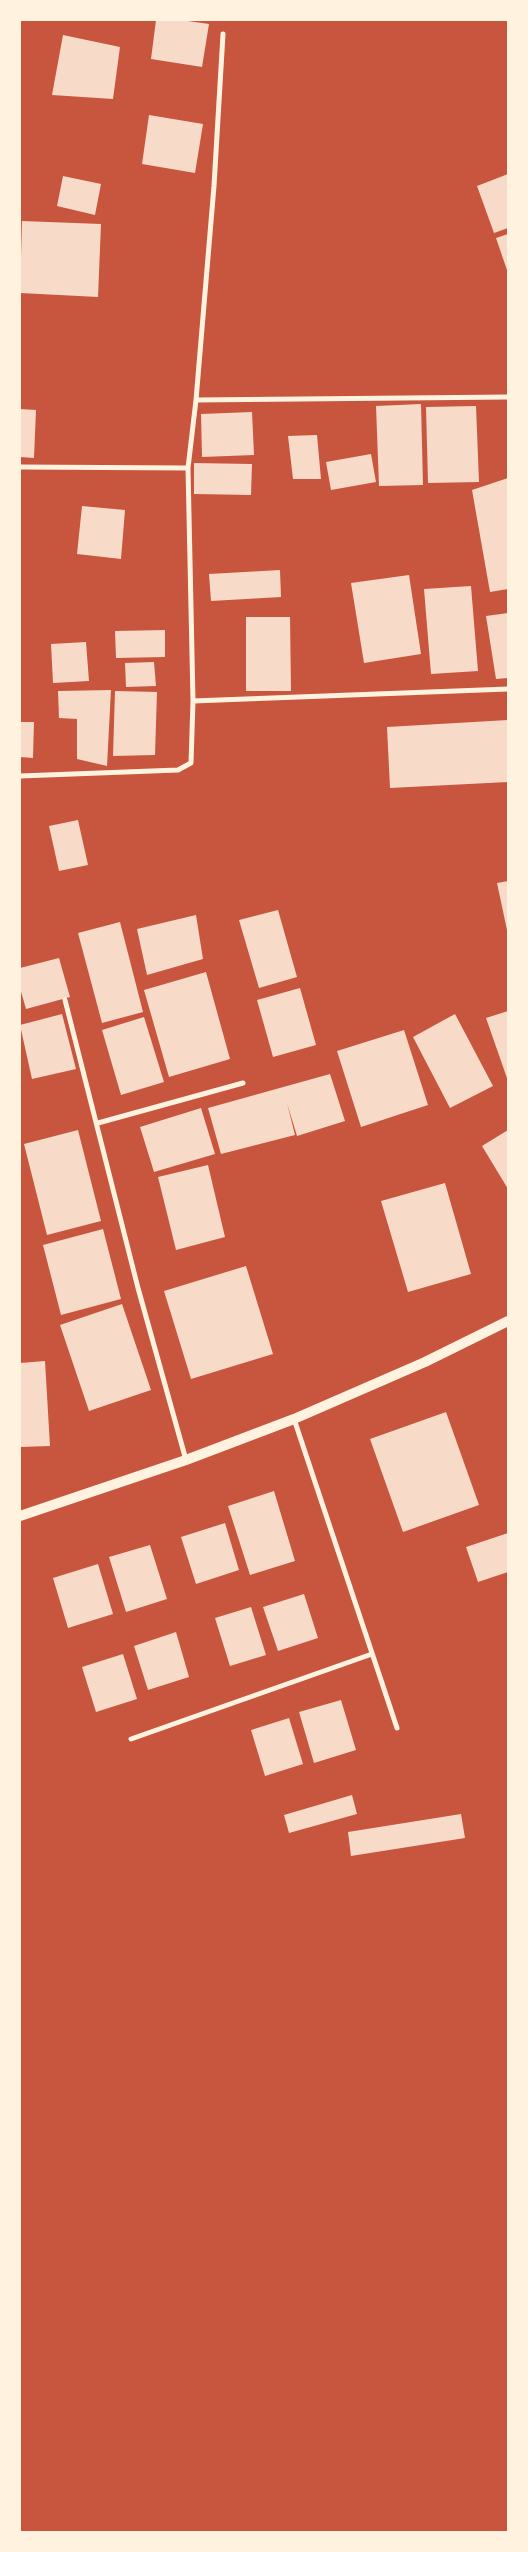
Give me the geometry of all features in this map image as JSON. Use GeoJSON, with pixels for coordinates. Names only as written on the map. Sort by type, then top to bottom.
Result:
{"type":"FeatureCollection","features":[{"type":"Feature","properties":{"kind":"main road"},"geometry":{"type":"LineString","coordinates":[[20,1516],[186,1460],[294,1420],[425,1362],[508,1321]]}},
{"type":"Feature","properties":{"kind":"street"},"geometry":{"type":"LineString","coordinates":[[20,776],[178,770],[186,768],[191,763],[193,701],[188,468],[196,400],[214,186],[223,34]]}},
{"type":"Feature","properties":{"kind":"street"},"geometry":{"type":"LineString","coordinates":[[196,400],[508,397]]}},
{"type":"Feature","properties":{"kind":"street"},"geometry":{"type":"LineString","coordinates":[[20,467],[188,468]]}},
{"type":"Feature","properties":{"kind":"street"},"geometry":{"type":"LineString","coordinates":[[193,701],[508,689]]}},
{"type":"Feature","properties":{"kind":"street"},"geometry":{"type":"LineString","coordinates":[[65,1000],[98,1123],[138,1288],[186,1460]]}},
{"type":"Feature","properties":{"kind":"street"},"geometry":{"type":"LineString","coordinates":[[98,1123],[243,1083]]}},
{"type":"Feature","properties":{"kind":"street"},"geometry":{"type":"LineString","coordinates":[[294,1420],[396,1728]]}},
{"type":"Feature","properties":{"kind":"street"},"geometry":{"type":"LineString","coordinates":[[131,1739],[372,1654]]}},
{"type":"Feature","properties":{"kind":"building"},"geometry":{"type":"Polygon","coordinates":[[[156,20],[181,20],[209,24],[202,67],[151,59],[156,20]]]}},
{"type":"Feature","properties":{"kind":"building"},"geometry":{"type":"Polygon","coordinates":[[[63,35],[120,47],[113,99],[52,95],[63,35]]]}},
{"type":"Feature","properties":{"kind":"building"},"geometry":{"type":"Polygon","coordinates":[[[149,115],[203,124],[195,173],[142,164],[149,115]]]}},
{"type":"Feature","properties":{"kind":"building"},"geometry":{"type":"Polygon","coordinates":[[[508,174],[508,228],[494,233],[477,186],[508,174]]]}},
{"type":"Feature","properties":{"kind":"building"},"geometry":{"type":"Polygon","coordinates":[[[63,176],[101,184],[95,215],[57,206],[63,176]]]}},
{"type":"Feature","properties":{"kind":"building"},"geometry":{"type":"Polygon","coordinates":[[[22,221],[101,224],[98,297],[20,293],[22,221]]]}},
{"type":"Feature","properties":{"kind":"building"},"geometry":{"type":"Polygon","coordinates":[[[508,234],[508,273],[496,238],[508,234]]]}},
{"type":"Feature","properties":{"kind":"building"},"geometry":{"type":"Polygon","coordinates":[[[421,404],[423,485],[379,486],[376,406],[421,404]]]}},
{"type":"Feature","properties":{"kind":"building"},"geometry":{"type":"Polygon","coordinates":[[[476,406],[479,482],[428,483],[426,407],[476,406]]]}},
{"type":"Feature","properties":{"kind":"building"},"geometry":{"type":"Polygon","coordinates":[[[20,409],[36,410],[34,458],[20,457],[20,409]]]}},
{"type":"Feature","properties":{"kind":"building"},"geometry":{"type":"Polygon","coordinates":[[[252,412],[254,455],[202,457],[201,414],[252,412]]]}},
{"type":"Feature","properties":{"kind":"building"},"geometry":{"type":"Polygon","coordinates":[[[317,435],[321,479],[293,479],[288,436],[317,435]]]}},
{"type":"Feature","properties":{"kind":"building"},"geometry":{"type":"Polygon","coordinates":[[[371,454],[376,482],[331,490],[326,462],[371,454]]]}},
{"type":"Feature","properties":{"kind":"building"},"geometry":{"type":"Polygon","coordinates":[[[194,463],[252,464],[251,495],[194,494],[194,463]]]}},
{"type":"Feature","properties":{"kind":"building"},"geometry":{"type":"Polygon","coordinates":[[[508,478],[508,589],[490,592],[472,490],[508,478]]]}},
{"type":"Feature","properties":{"kind":"building"},"geometry":{"type":"Polygon","coordinates":[[[82,506],[125,510],[121,559],[77,554],[82,506]]]}},
{"type":"Feature","properties":{"kind":"building"},"geometry":{"type":"Polygon","coordinates":[[[280,570],[281,597],[211,601],[209,574],[280,570]]]}},
{"type":"Feature","properties":{"kind":"building"},"geometry":{"type":"Polygon","coordinates":[[[409,575],[421,654],[364,663],[351,583],[409,575]]]}},
{"type":"Feature","properties":{"kind":"building"},"geometry":{"type":"Polygon","coordinates":[[[471,586],[478,671],[431,674],[424,589],[471,586]]]}},
{"type":"Feature","properties":{"kind":"building"},"geometry":{"type":"Polygon","coordinates":[[[508,613],[508,678],[496,679],[486,616],[508,613]]]}},
{"type":"Feature","properties":{"kind":"building"},"geometry":{"type":"Polygon","coordinates":[[[246,617],[290,617],[291,691],[246,691],[246,617]]]}},
{"type":"Feature","properties":{"kind":"building"},"geometry":{"type":"Polygon","coordinates":[[[165,630],[165,657],[116,658],[115,631],[165,630]]]}},
{"type":"Feature","properties":{"kind":"building"},"geometry":{"type":"Polygon","coordinates":[[[86,642],[89,681],[53,683],[51,644],[86,642]]]}},
{"type":"Feature","properties":{"kind":"building"},"geometry":{"type":"Polygon","coordinates":[[[154,662],[156,686],[126,687],[125,663],[154,662]]]}},
{"type":"Feature","properties":{"kind":"building"},"geometry":{"type":"Polygon","coordinates":[[[111,690],[107,766],[77,759],[77,719],[59,718],[58,691],[111,690]]]}},
{"type":"Feature","properties":{"kind":"building"},"geometry":{"type":"Polygon","coordinates":[[[115,691],[157,692],[155,755],[113,756],[115,691]]]}},
{"type":"Feature","properties":{"kind":"building"},"geometry":{"type":"Polygon","coordinates":[[[508,720],[508,782],[390,788],[387,727],[508,720]]]}},
{"type":"Feature","properties":{"kind":"building"},"geometry":{"type":"Polygon","coordinates":[[[20,722],[34,722],[33,758],[20,757],[20,722]]]}},
{"type":"Feature","properties":{"kind":"building"},"geometry":{"type":"Polygon","coordinates":[[[78,820],[88,865],[59,871],[49,826],[78,820]]]}},
{"type":"Feature","properties":{"kind":"building"},"geometry":{"type":"Polygon","coordinates":[[[508,881],[508,930],[507,930],[497,883],[508,881]]]}},
{"type":"Feature","properties":{"kind":"building"},"geometry":{"type":"Polygon","coordinates":[[[278,910],[297,977],[259,988],[239,920],[278,910]]]}},
{"type":"Feature","properties":{"kind":"building"},"geometry":{"type":"Polygon","coordinates":[[[196,915],[203,959],[147,975],[137,929],[196,915]]]}},
{"type":"Feature","properties":{"kind":"building"},"geometry":{"type":"Polygon","coordinates":[[[120,922],[143,1012],[102,1023],[78,933],[120,922]]]}},
{"type":"Feature","properties":{"kind":"building"},"geometry":{"type":"Polygon","coordinates":[[[59,958],[70,997],[26,1009],[20,988],[20,968],[59,958]]]}},
{"type":"Feature","properties":{"kind":"building"},"geometry":{"type":"Polygon","coordinates":[[[206,972],[230,1059],[169,1077],[144,990],[206,972]]]}},
{"type":"Feature","properties":{"kind":"building"},"geometry":{"type":"Polygon","coordinates":[[[300,988],[316,1045],[273,1057],[257,1000],[300,988]]]}},
{"type":"Feature","properties":{"kind":"building"},"geometry":{"type":"Polygon","coordinates":[[[508,1011],[508,1081],[486,1018],[508,1011]]]}},
{"type":"Feature","properties":{"kind":"building"},"geometry":{"type":"Polygon","coordinates":[[[62,1014],[76,1069],[32,1079],[20,1025],[62,1014]]]}},
{"type":"Feature","properties":{"kind":"building"},"geometry":{"type":"Polygon","coordinates":[[[455,1014],[493,1086],[450,1108],[413,1037],[455,1014]]]}},
{"type":"Feature","properties":{"kind":"building"},"geometry":{"type":"Polygon","coordinates":[[[144,1017],[164,1082],[121,1095],[102,1030],[144,1017]]]}},
{"type":"Feature","properties":{"kind":"building"},"geometry":{"type":"Polygon","coordinates":[[[404,1030],[428,1105],[361,1127],[337,1051],[404,1030]]]}},
{"type":"Feature","properties":{"kind":"building"},"geometry":{"type":"Polygon","coordinates":[[[330,1074],[345,1121],[297,1136],[287,1103],[295,1135],[221,1154],[208,1108],[330,1074]]]}},
{"type":"Feature","properties":{"kind":"building"},"geometry":{"type":"Polygon","coordinates":[[[201,1108],[215,1154],[154,1172],[140,1127],[201,1108]]]}},
{"type":"Feature","properties":{"kind":"building"},"geometry":{"type":"Polygon","coordinates":[[[78,1130],[101,1221],[47,1235],[24,1144],[78,1130]]]}},
{"type":"Feature","properties":{"kind":"building"},"geometry":{"type":"Polygon","coordinates":[[[508,1130],[508,1189],[482,1146],[508,1130]]]}},
{"type":"Feature","properties":{"kind":"building"},"geometry":{"type":"Polygon","coordinates":[[[208,1165],[225,1237],[176,1250],[158,1177],[208,1165]]]}},
{"type":"Feature","properties":{"kind":"building"},"geometry":{"type":"Polygon","coordinates":[[[445,1183],[471,1274],[408,1292],[381,1201],[445,1183]]]}},
{"type":"Feature","properties":{"kind":"building"},"geometry":{"type":"Polygon","coordinates":[[[103,1229],[121,1299],[61,1315],[43,1245],[103,1229]]]}},
{"type":"Feature","properties":{"kind":"building"},"geometry":{"type":"Polygon","coordinates":[[[246,1266],[273,1354],[191,1379],[164,1291],[246,1266]]]}},
{"type":"Feature","properties":{"kind":"building"},"geometry":{"type":"Polygon","coordinates":[[[122,1304],[151,1390],[89,1411],[60,1325],[122,1304]]]}},
{"type":"Feature","properties":{"kind":"building"},"geometry":{"type":"Polygon","coordinates":[[[45,1361],[50,1446],[20,1447],[20,1363],[45,1361]]]}},
{"type":"Feature","properties":{"kind":"building"},"geometry":{"type":"Polygon","coordinates":[[[446,1412],[479,1505],[403,1532],[370,1439],[446,1412]]]}},
{"type":"Feature","properties":{"kind":"building"},"geometry":{"type":"Polygon","coordinates":[[[274,1491],[295,1561],[250,1575],[228,1506],[274,1491]]]}},
{"type":"Feature","properties":{"kind":"building"},"geometry":{"type":"Polygon","coordinates":[[[225,1523],[239,1570],[196,1584],[181,1537],[225,1523]]]}},
{"type":"Feature","properties":{"kind":"building"},"geometry":{"type":"Polygon","coordinates":[[[508,1533],[508,1572],[478,1582],[466,1547],[508,1533]]]}},
{"type":"Feature","properties":{"kind":"building"},"geometry":{"type":"Polygon","coordinates":[[[150,1545],[167,1599],[126,1612],[109,1557],[150,1545]]]}},
{"type":"Feature","properties":{"kind":"building"},"geometry":{"type":"Polygon","coordinates":[[[98,1564],[113,1614],[68,1628],[53,1578],[98,1564]]]}},
{"type":"Feature","properties":{"kind":"building"},"geometry":{"type":"Polygon","coordinates":[[[304,1594],[318,1638],[278,1651],[263,1607],[304,1594]]]}},
{"type":"Feature","properties":{"kind":"building"},"geometry":{"type":"Polygon","coordinates":[[[251,1607],[266,1655],[230,1666],[215,1618],[251,1607]]]}},
{"type":"Feature","properties":{"kind":"building"},"geometry":{"type":"Polygon","coordinates":[[[176,1632],[189,1677],[148,1690],[134,1646],[176,1632]]]}},
{"type":"Feature","properties":{"kind":"building"},"geometry":{"type":"Polygon","coordinates":[[[123,1654],[137,1699],[96,1712],[82,1667],[123,1654]]]}},
{"type":"Feature","properties":{"kind":"building"},"geometry":{"type":"Polygon","coordinates":[[[341,1700],[356,1750],[314,1763],[299,1712],[341,1700]]]}},
{"type":"Feature","properties":{"kind":"building"},"geometry":{"type":"Polygon","coordinates":[[[289,1718],[303,1764],[265,1776],[251,1730],[289,1718]]]}},
{"type":"Feature","properties":{"kind":"building"},"geometry":{"type":"Polygon","coordinates":[[[352,1795],[357,1814],[289,1833],[284,1815],[352,1795]]]}},
{"type":"Feature","properties":{"kind":"building"},"geometry":{"type":"Polygon","coordinates":[[[461,1814],[465,1838],[351,1856],[348,1832],[461,1814]]]}}]}
